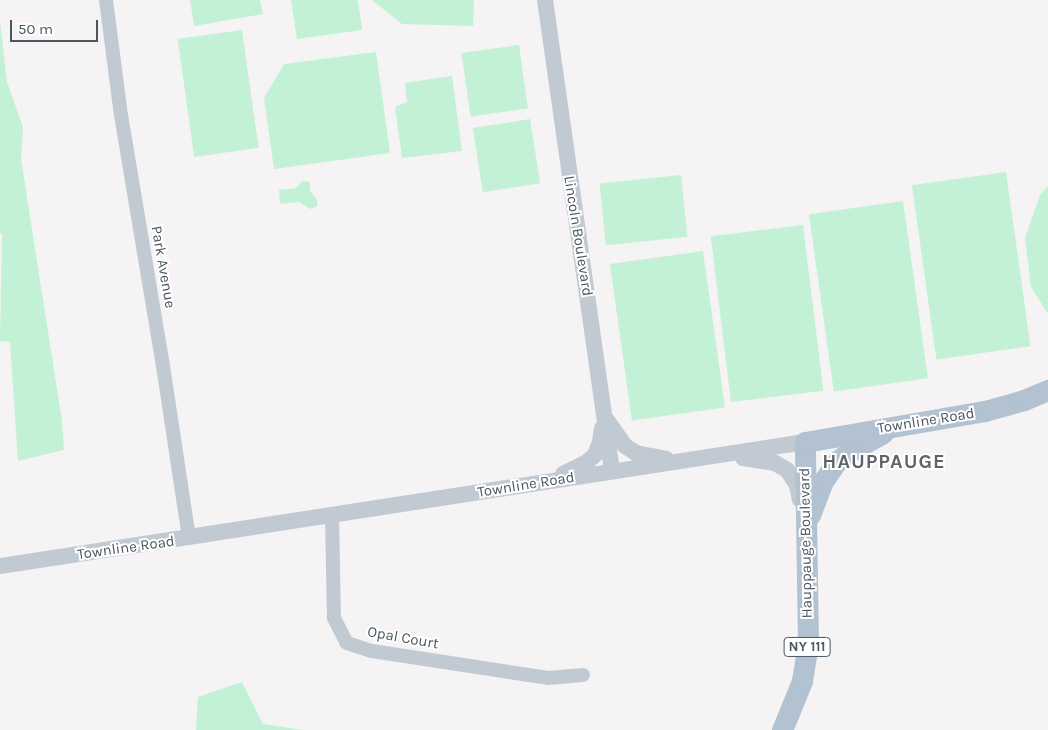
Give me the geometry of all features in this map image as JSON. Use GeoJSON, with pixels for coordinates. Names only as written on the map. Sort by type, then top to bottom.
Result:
{"type":"FeatureCollection","features":[{"type":"Feature","properties":{"kind":"main road","name":"Townline Road"},"geometry":{"type":"LineString","coordinates":[[805,442],[998,408],[1048,390]]}},
{"type":"Feature","properties":{"kind":"main road","name":"NY 111"},"geometry":{"type":"LineString","coordinates":[[806,534],[815,500],[822,484],[836,462],[849,452],[896,426]]}},
{"type":"Feature","properties":{"kind":"main road","name":"Hauppauge Boulevard"},"geometry":{"type":"LineString","coordinates":[[782,730],[802,681],[808,643],[805,442]]}},
{"type":"Feature","properties":{"kind":"street","name":"Park Avenue"},"geometry":{"type":"LineString","coordinates":[[106,0],[121,115],[163,366],[189,538]]}},
{"type":"Feature","properties":{"kind":"street","name":"Lincoln Boulevard"},"geometry":{"type":"LineString","coordinates":[[545,0],[612,471]]}},
{"type":"Feature","properties":{"kind":"street"},"geometry":{"type":"LineString","coordinates":[[602,404],[609,424],[625,446],[636,453],[654,458],[684,462]]}},
{"type":"Feature","properties":{"kind":"street"},"geometry":{"type":"LineString","coordinates":[[543,482],[586,463],[595,455],[600,442],[602,404]]}},
{"type":"Feature","properties":{"kind":"street","name":"Townline Road"},"geometry":{"type":"LineString","coordinates":[[0,566],[805,442]]}},
{"type":"Feature","properties":{"kind":"street"},"geometry":{"type":"LineString","coordinates":[[723,456],[776,463],[787,470],[797,485],[806,534]]}},
{"type":"Feature","properties":{"kind":"street","name":"Opal Court"},"geometry":{"type":"LineString","coordinates":[[332,516],[334,618],[347,643],[372,651],[548,678],[582,675]]}},
{"type":"Feature","properties":{"kind":"green space"},"geometry":{"type":"Polygon","coordinates":[[[190,0],[260,0],[263,14],[194,26],[190,0]]]}},
{"type":"Feature","properties":{"kind":"green space"},"geometry":{"type":"Polygon","coordinates":[[[291,0],[358,0],[362,30],[297,39],[291,0]]]}},
{"type":"Feature","properties":{"kind":"green space"},"geometry":{"type":"Polygon","coordinates":[[[372,0],[474,0],[473,26],[402,24],[372,0]]]}},
{"type":"Feature","properties":{"kind":"green space"},"geometry":{"type":"Polygon","coordinates":[[[0,21],[7,82],[23,127],[21,159],[62,421],[64,450],[18,461],[10,342],[0,341],[2,234],[0,233],[0,21]]]}},
{"type":"Feature","properties":{"kind":"green space"},"geometry":{"type":"Polygon","coordinates":[[[242,30],[259,148],[194,157],[178,39],[242,30]]]}},
{"type":"Feature","properties":{"kind":"green space"},"geometry":{"type":"Polygon","coordinates":[[[519,45],[528,108],[470,116],[462,53],[519,45]]]}},
{"type":"Feature","properties":{"kind":"green space"},"geometry":{"type":"Polygon","coordinates":[[[376,52],[390,153],[274,169],[264,98],[284,64],[376,52]]]}},
{"type":"Feature","properties":{"kind":"green space"},"geometry":{"type":"Polygon","coordinates":[[[452,76],[462,151],[402,158],[395,107],[407,102],[405,83],[452,76]]]}},
{"type":"Feature","properties":{"kind":"green space"},"geometry":{"type":"Polygon","coordinates":[[[530,119],[540,183],[483,192],[473,128],[530,119]]]}},
{"type":"Feature","properties":{"kind":"green space"},"geometry":{"type":"Polygon","coordinates":[[[1006,172],[1030,346],[936,360],[912,185],[1006,172]]]}},
{"type":"Feature","properties":{"kind":"green space"},"geometry":{"type":"Polygon","coordinates":[[[681,175],[687,237],[606,245],[599,184],[681,175]]]}},
{"type":"Feature","properties":{"kind":"green space"},"geometry":{"type":"Polygon","coordinates":[[[302,181],[310,182],[310,191],[317,200],[317,206],[310,209],[299,202],[280,204],[279,190],[296,188],[302,181]]]}},
{"type":"Feature","properties":{"kind":"green space"},"geometry":{"type":"Polygon","coordinates":[[[1048,186],[1048,314],[1031,287],[1025,238],[1040,195],[1048,186]]]}},
{"type":"Feature","properties":{"kind":"green space"},"geometry":{"type":"Polygon","coordinates":[[[903,201],[928,378],[834,391],[809,214],[903,201]]]}},
{"type":"Feature","properties":{"kind":"green space"},"geometry":{"type":"Polygon","coordinates":[[[803,225],[823,391],[731,402],[711,236],[803,225]]]}},
{"type":"Feature","properties":{"kind":"green space"},"geometry":{"type":"Polygon","coordinates":[[[703,251],[725,407],[632,421],[610,264],[703,251]]]}},
{"type":"Feature","properties":{"kind":"green space"},"geometry":{"type":"Polygon","coordinates":[[[242,682],[263,724],[303,730],[196,730],[198,697],[242,682]]]}},
{"type":"Feature","properties":{"kind":"district","name":"HAUPPAUGE"},"geometry":{"type":"Point","coordinates":[884,461]}}]}
